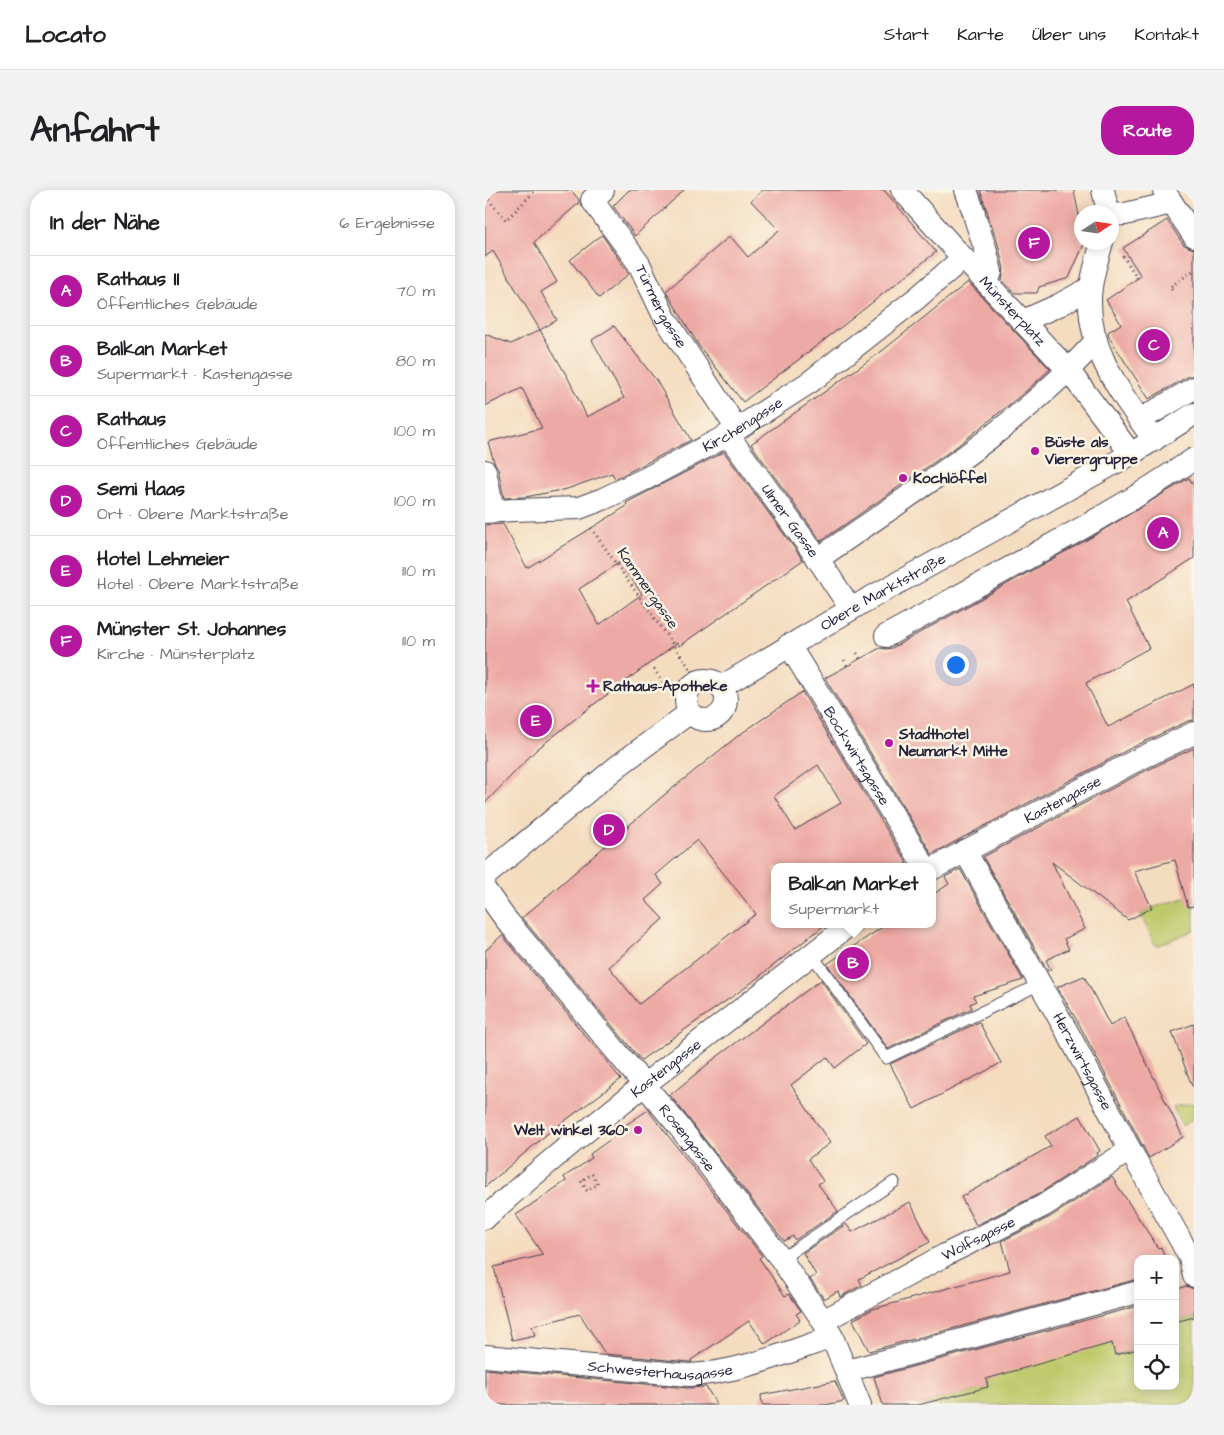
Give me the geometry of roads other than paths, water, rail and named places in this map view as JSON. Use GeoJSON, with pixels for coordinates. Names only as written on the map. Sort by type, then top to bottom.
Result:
{"type":"FeatureCollection","features":[{"type":"Feature","properties":{"kind":"street","name":"Türmergasse"},"geometry":{"type":"LineString","coordinates":[[603,190],[592,200],[639,264],[665,318],[732,432]]}},
{"type":"Feature","properties":{"kind":"street","name":"Münsterplatz"},"geometry":{"type":"LineString","coordinates":[[902,190],[1066,367],[1128,449]]}},
{"type":"Feature","properties":{"kind":"street"},"geometry":{"type":"LineString","coordinates":[[966,190],[991,272],[987,283]]}},
{"type":"Feature","properties":{"kind":"street"},"geometry":{"type":"LineString","coordinates":[[1103,190],[1106,205]]}},
{"type":"Feature","properties":{"kind":"street"},"geometry":{"type":"LineString","coordinates":[[1119,214],[1125,214],[1168,197],[1194,236]]}},
{"type":"Feature","properties":{"kind":"street"},"geometry":{"type":"LineString","coordinates":[[1100,250],[1091,288],[1094,332],[1105,366],[1147,430]]}},
{"type":"Feature","properties":{"kind":"street","name":"Kirchengasse"},"geometry":{"type":"LineString","coordinates":[[489,512],[579,508],[647,478],[732,432],[810,382],[917,298],[963,258]]}},
{"type":"Feature","properties":{"kind":"street"},"geometry":{"type":"LineString","coordinates":[[1023,321],[1091,288]]}},
{"type":"Feature","properties":{"kind":"street"},"geometry":{"type":"LineString","coordinates":[[818,559],[995,435],[1066,367],[1094,332]]}},
{"type":"Feature","properties":{"kind":"street"},"geometry":{"type":"LineString","coordinates":[[1183,426],[1194,388]]}},
{"type":"Feature","properties":{"kind":"street"},"geometry":{"type":"LineString","coordinates":[[1046,501],[1055,512],[1183,426],[1194,402]]}},
{"type":"Feature","properties":{"kind":"street","name":"Obere Marktstraße"},"geometry":{"type":"LineString","coordinates":[[721,687],[851,609],[1046,501],[1128,449],[1147,430],[1183,426]]}},
{"type":"Feature","properties":{"kind":"street","name":"Ulmer Gasse"},"geometry":{"type":"LineString","coordinates":[[732,432],[851,609]]}},
{"type":"Feature","properties":{"kind":"street"},"geometry":{"type":"LineString","coordinates":[[886,636],[1084,527],[1194,459]]}},
{"type":"Feature","properties":{"kind":"street"},"geometry":{"type":"LineString","coordinates":[[485,470],[489,512]]}},
{"type":"Feature","properties":{"kind":"street","name":"Bockwirtsgasse"},"geometry":{"type":"LineString","coordinates":[[789,645],[923,863]]}},
{"type":"Feature","properties":{"kind":"street"},"geometry":{"type":"LineString","coordinates":[[711,680],[721,687],[726,699],[723,712],[719,716],[706,721],[694,718],[689,713],[685,701],[688,689],[698,681],[711,680]]}},
{"type":"Feature","properties":{"kind":"street"},"geometry":{"type":"LineString","coordinates":[[485,876],[618,766],[689,713]]}},
{"type":"Feature","properties":{"kind":"street","name":"Kastengasse"},"geometry":{"type":"LineString","coordinates":[[936,867],[1133,762],[1194,733]]}},
{"type":"Feature","properties":{"kind":"street","name":"Herzwirtsgasse"},"geometry":{"type":"LineString","coordinates":[[965,851],[1181,1241],[1190,1258],[1194,1276]]}},
{"type":"Feature","properties":{"kind":"street","name":"Rosengasse"},"geometry":{"type":"LineString","coordinates":[[485,890],[504,917],[677,1124],[781,1259],[828,1329],[847,1370],[860,1405]]}},
{"type":"Feature","properties":{"kind":"street","name":"Kastengasse"},"geometry":{"type":"LineString","coordinates":[[485,1218],[520,1186],[845,928]]}},
{"type":"Feature","properties":{"kind":"street","name":"Wolfsgasse"},"geometry":{"type":"LineString","coordinates":[[828,1329],[945,1255],[1043,1206],[1130,1150]]}},
{"type":"Feature","properties":{"kind":"street"},"geometry":{"type":"LineString","coordinates":[[1179,1280],[1194,1276]]}},
{"type":"Feature","properties":{"kind":"street"},"geometry":{"type":"LineString","coordinates":[[847,1370],[1134,1293]]}},
{"type":"Feature","properties":{"kind":"street","name":"Schwesterhausgasse"},"geometry":{"type":"LineString","coordinates":[[485,1356],[679,1374],[705,1374],[734,1369],[828,1329]]}},
{"type":"Feature","properties":{"kind":"lane"},"geometry":{"type":"LineString","coordinates":[[812,955],[887,1058],[1040,984]]}},
{"type":"Feature","properties":{"kind":"lane"},"geometry":{"type":"LineString","coordinates":[[781,1259],[894,1182]]}},
{"type":"Feature","properties":{"kind":"place","name":"Münster St. Johannes"},"geometry":{"type":"Point","coordinates":[1034,243]}},
{"type":"Feature","properties":{"kind":"place","name":"Rathaus"},"geometry":{"type":"Point","coordinates":[1154,345]}},
{"type":"Feature","properties":{"kind":"place","name":"Büste als Vierergruppe"},"geometry":{"type":"Point","coordinates":[1035,451]}},
{"type":"Feature","properties":{"kind":"place","name":"Kochlöffel"},"geometry":{"type":"Point","coordinates":[903,478]}},
{"type":"Feature","properties":{"kind":"place","name":"Rathaus II"},"geometry":{"type":"Point","coordinates":[1163,533]}},
{"type":"Feature","properties":{"kind":"place","name":"Rathaus-Apotheke"},"geometry":{"type":"Point","coordinates":[593,686]}},
{"type":"Feature","properties":{"kind":"place","name":"Hotel Lehmeier"},"geometry":{"type":"Point","coordinates":[536,721]}},
{"type":"Feature","properties":{"kind":"place","name":"Stadthotel Neumarkt Mitte"},"geometry":{"type":"Point","coordinates":[889,743]}},
{"type":"Feature","properties":{"kind":"place","name":"Semi Haas"},"geometry":{"type":"Point","coordinates":[609,830]}},
{"type":"Feature","properties":{"kind":"place","name":"Balkan Market"},"geometry":{"type":"Point","coordinates":[853,963]}},
{"type":"Feature","properties":{"kind":"place","name":"Welt winkel 360°"},"geometry":{"type":"Point","coordinates":[638,1130]}}]}
